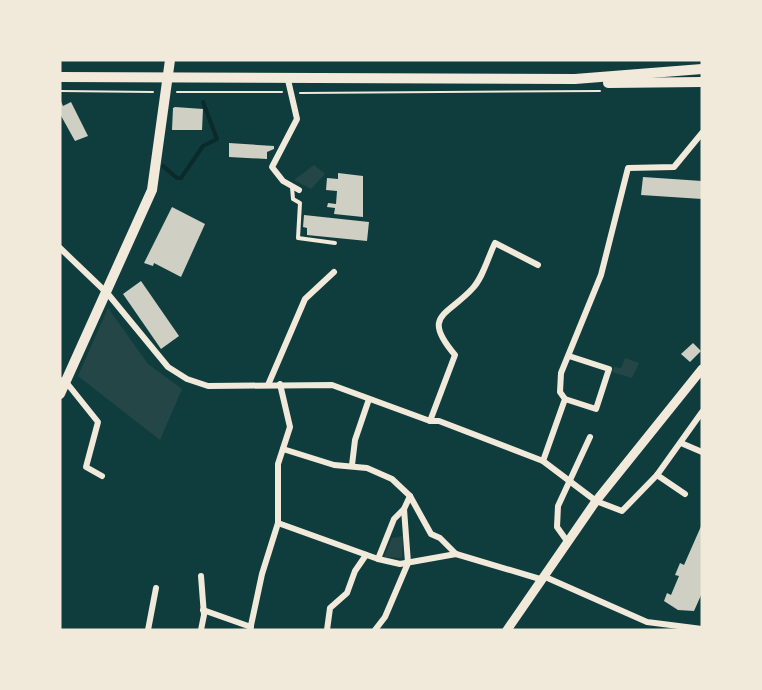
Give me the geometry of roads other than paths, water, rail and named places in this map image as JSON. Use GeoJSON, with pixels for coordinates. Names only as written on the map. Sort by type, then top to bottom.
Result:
{"type":"FeatureCollection","features":[{"type":"Feature","properties":{"kind":"main road"},"geometry":{"type":"LineString","coordinates":[[60,394],[63,381],[108,294],[152,190],[170,60]]}},
{"type":"Feature","properties":{"kind":"main road"},"geometry":{"type":"LineString","coordinates":[[60,77],[288,80],[575,79],[702,69]]}},
{"type":"Feature","properties":{"kind":"main road"},"geometry":{"type":"LineString","coordinates":[[575,79],[591,83],[702,82]]}},
{"type":"Feature","properties":{"kind":"street"},"geometry":{"type":"LineString","coordinates":[[288,80],[297,119],[272,167],[283,181],[299,190]]}},
{"type":"Feature","properties":{"kind":"street"},"geometry":{"type":"LineString","coordinates":[[568,356],[609,369],[596,409],[565,399],[560,392],[561,373],[568,356],[601,276],[628,168],[674,167],[702,133]]}},
{"type":"Feature","properties":{"kind":"street"},"geometry":{"type":"LineString","coordinates":[[430,421],[455,355],[441,339],[438,327],[446,309],[473,288],[495,243],[538,265]]}},
{"type":"Feature","properties":{"kind":"street"},"geometry":{"type":"LineString","coordinates":[[60,248],[108,294],[168,367],[187,379],[208,386],[332,385],[430,421],[440,421],[543,461],[596,501],[622,511],[657,476],[702,412]]}},
{"type":"Feature","properties":{"kind":"street"},"geometry":{"type":"LineString","coordinates":[[268,385],[305,299],[334,272]]}},
{"type":"Feature","properties":{"kind":"street"},"geometry":{"type":"LineString","coordinates":[[507,630],[596,501],[702,369]]}},
{"type":"Feature","properties":{"kind":"street"},"geometry":{"type":"LineString","coordinates":[[63,381],[98,422],[86,467],[102,476]]}},
{"type":"Feature","properties":{"kind":"street"},"geometry":{"type":"LineString","coordinates":[[203,610],[251,629],[262,574],[279,524],[278,464],[290,427],[280,384]]}},
{"type":"Feature","properties":{"kind":"street"},"geometry":{"type":"LineString","coordinates":[[352,465],[355,440],[369,399]]}},
{"type":"Feature","properties":{"kind":"street"},"geometry":{"type":"LineString","coordinates":[[543,461],[565,399]]}},
{"type":"Feature","properties":{"kind":"street"},"geometry":{"type":"LineString","coordinates":[[567,541],[557,527],[556,516],[568,480],[590,437]]}},
{"type":"Feature","properties":{"kind":"street"},"geometry":{"type":"LineString","coordinates":[[681,443],[702,452]]}},
{"type":"Feature","properties":{"kind":"street"},"geometry":{"type":"LineString","coordinates":[[283,449],[334,465],[367,468],[392,479],[410,496],[431,534],[440,538],[456,554]]}},
{"type":"Feature","properties":{"kind":"street"},"geometry":{"type":"LineString","coordinates":[[657,476],[685,494]]}},
{"type":"Feature","properties":{"kind":"street"},"geometry":{"type":"LineString","coordinates":[[375,630],[385,617],[408,563],[405,509],[410,496]]}},
{"type":"Feature","properties":{"kind":"street"},"geometry":{"type":"LineString","coordinates":[[378,559],[394,519],[405,509]]}},
{"type":"Feature","properties":{"kind":"street"},"geometry":{"type":"LineString","coordinates":[[279,524],[378,559],[400,564],[456,554],[541,578],[647,622],[702,629]]}},
{"type":"Feature","properties":{"kind":"street"},"geometry":{"type":"LineString","coordinates":[[327,630],[330,608],[347,593],[355,571],[366,555]]}},
{"type":"Feature","properties":{"kind":"street"},"geometry":{"type":"LineString","coordinates":[[201,576],[203,610],[201,630]]}},
{"type":"Feature","properties":{"kind":"street"},"geometry":{"type":"LineString","coordinates":[[148,630],[156,588]]}},
{"type":"Feature","properties":{"kind":"street"},"geometry":{"type":"LineString","coordinates":[[642,630],[647,622]]}},
{"type":"Feature","properties":{"kind":"lane"},"geometry":{"type":"LineString","coordinates":[[292,187],[293,199],[300,203],[298,238],[335,243]]}},
{"type":"Feature","properties":{"kind":"waterway"},"geometry":{"type":"LineString","coordinates":[[163,166],[177,178],[181,178],[203,146],[217,139],[203,102]]}}]}
